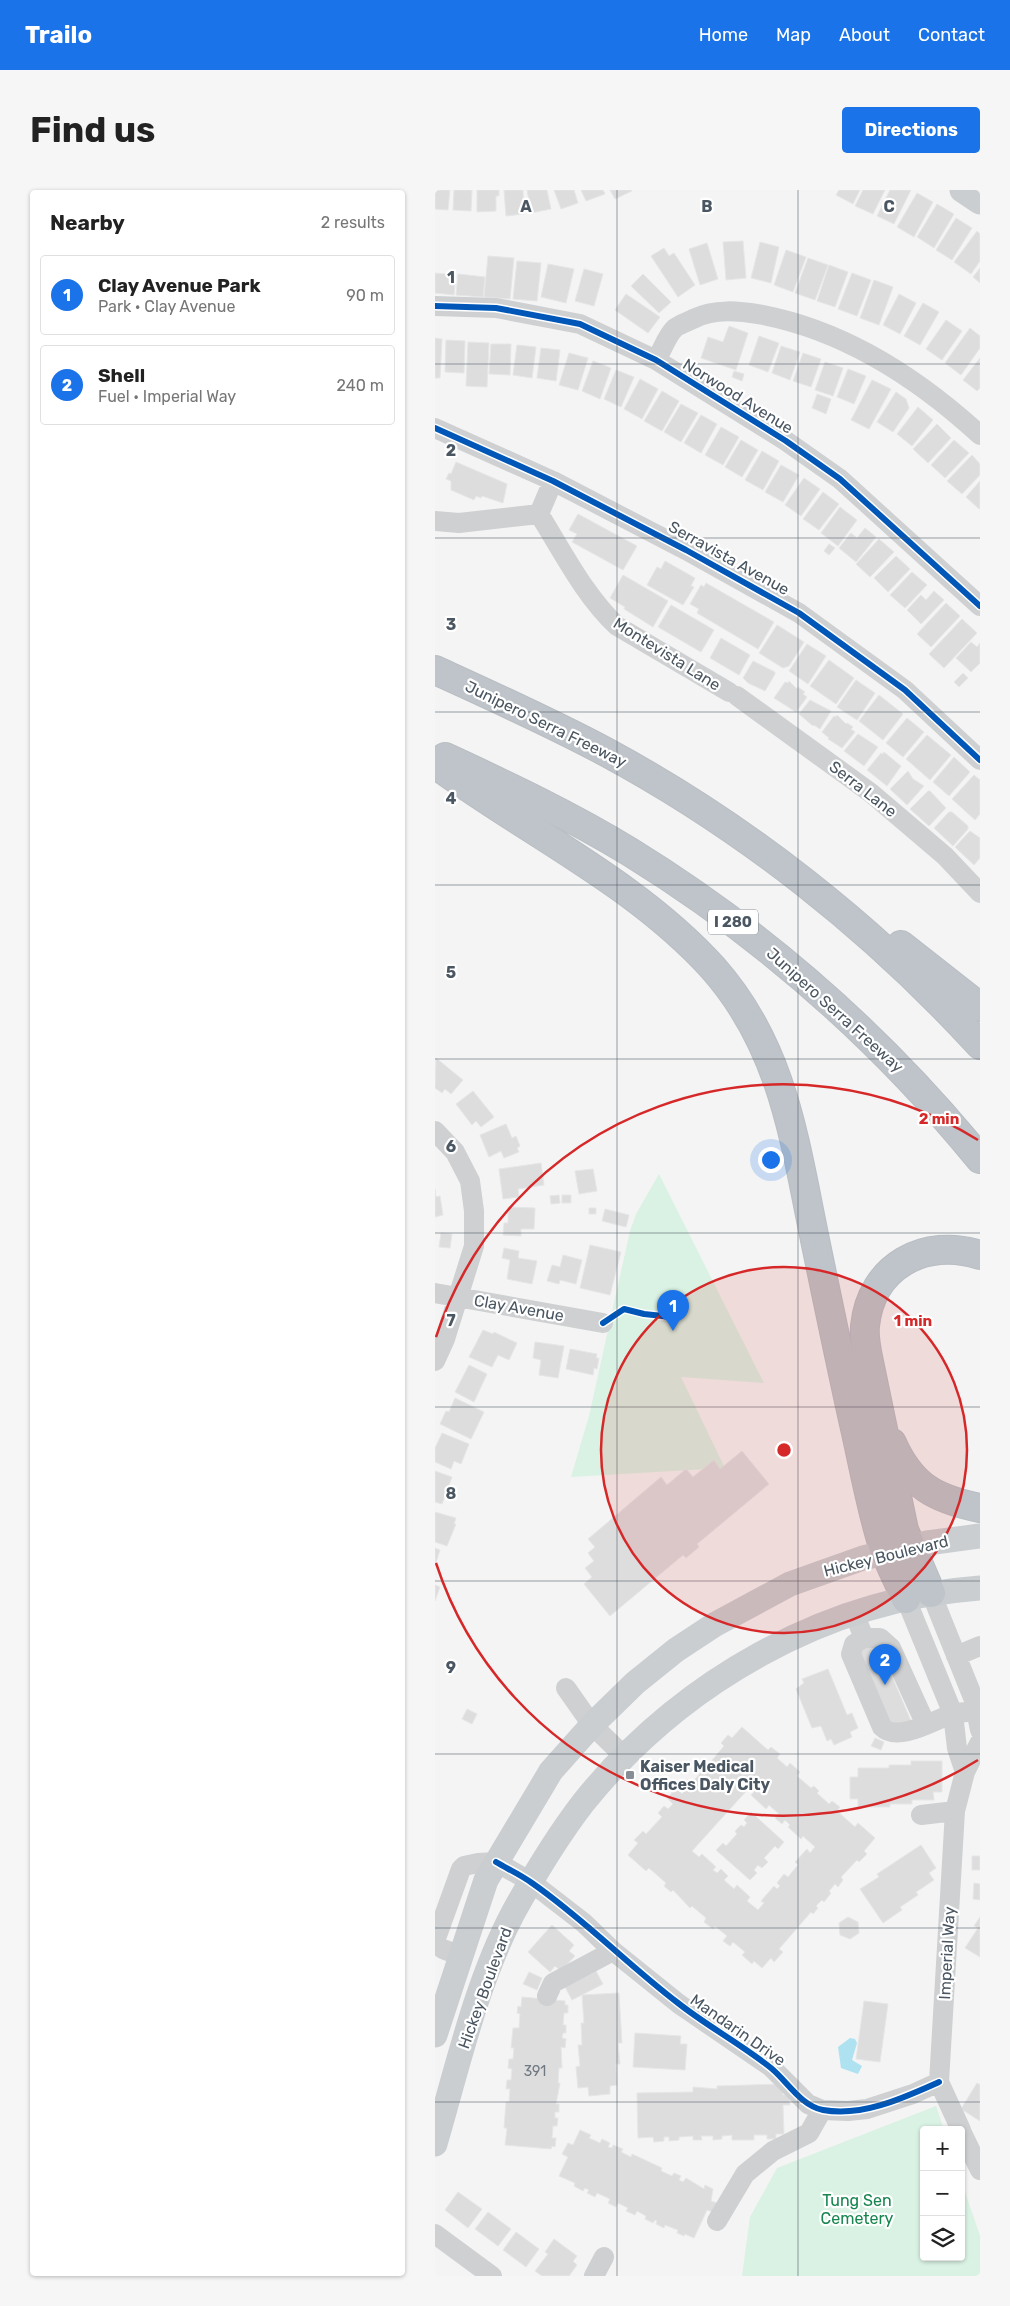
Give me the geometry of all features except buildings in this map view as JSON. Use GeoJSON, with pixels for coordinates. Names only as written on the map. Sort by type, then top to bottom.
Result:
{"type":"FeatureCollection","features":[{"type":"Feature","properties":{"kind":"highway","name":"Junipero Serra Freeway"},"geometry":{"type":"LineString","coordinates":[[435,670],[548,722],[636,769],[721,822],[801,880],[903,966],[980,1045]]}},
{"type":"Feature","properties":{"kind":"highway","name":"Junipero Serra Freeway"},"geometry":{"type":"LineString","coordinates":[[435,752],[528,796],[602,835],[658,870],[733,922],[793,969],[867,1035],[914,1083],[980,1159]]}},
{"type":"Feature","properties":{"kind":"highway"},"geometry":{"type":"LineString","coordinates":[[435,764],[581,860],[659,919],[713,969],[737,999],[753,1024],[778,1077],[791,1121],[832,1323],[879,1535],[898,1550],[919,1596]]}},
{"type":"Feature","properties":{"kind":"highway"},"geometry":{"type":"LineString","coordinates":[[801,880],[910,951],[980,1007]]}},
{"type":"Feature","properties":{"kind":"highway"},"geometry":{"type":"LineString","coordinates":[[898,1550],[904,1530],[868,1357],[865,1328],[871,1301],[877,1288],[894,1268],[920,1254],[950,1248],[980,1255]]}},
{"type":"Feature","properties":{"kind":"highway"},"geometry":{"type":"LineString","coordinates":[[881,1414],[899,1458],[918,1483],[947,1500],[980,1508]]}},
{"type":"Feature","properties":{"kind":"main road"},"geometry":{"type":"LineString","coordinates":[[962,190],[980,202]]}},
{"type":"Feature","properties":{"kind":"main road","name":"Hickey Boulevard"},"geometry":{"type":"LineString","coordinates":[[435,2035],[460,1954],[486,1880],[496,1862],[551,1771],[592,1725],[647,1672],[727,1616],[773,1592],[817,1573],[898,1550],[980,1536]]}},
{"type":"Feature","properties":{"kind":"main road","name":"Hickey Boulevard"},"geometry":{"type":"LineString","coordinates":[[435,2144],[479,1999],[496,1949],[513,1914],[563,1830],[584,1802],[625,1757],[680,1708],[727,1674],[802,1633],[853,1613],[919,1596],[980,1588]]}},
{"type":"Feature","properties":{"kind":"street","name":"Norwood Avenue"},"geometry":{"type":"LineString","coordinates":[[435,306],[496,308],[580,324],[656,360],[786,441],[840,479],[980,606]]}},
{"type":"Feature","properties":{"kind":"street"},"geometry":{"type":"LineString","coordinates":[[656,360],[675,328],[705,313],[737,311],[782,319],[843,340],[897,370],[963,419],[980,435]]}},
{"type":"Feature","properties":{"kind":"street","name":"Serravista Avenue"},"geometry":{"type":"LineString","coordinates":[[435,428],[553,481],[686,550],[799,613],[905,690],[980,760]]}},
{"type":"Feature","properties":{"kind":"street"},"geometry":{"type":"LineString","coordinates":[[435,521],[459,523],[539,514],[553,481]]}},
{"type":"Feature","properties":{"kind":"street","name":"Montevista Lane"},"geometry":{"type":"LineString","coordinates":[[539,514],[592,599],[617,626],[733,694]]}},
{"type":"Feature","properties":{"kind":"street","name":"Serra Lane"},"geometry":{"type":"LineString","coordinates":[[733,694],[871,792],[945,856],[980,894]]}},
{"type":"Feature","properties":{"kind":"street"},"geometry":{"type":"LineString","coordinates":[[435,1132],[455,1152],[459,1159],[469,1181],[474,1211],[474,1246],[445,1339],[435,1361]]}},
{"type":"Feature","properties":{"kind":"street","name":"Clay Avenue"},"geometry":{"type":"LineString","coordinates":[[435,1293],[603,1324]]}},
{"type":"Feature","properties":{"kind":"street"},"geometry":{"type":"LineString","coordinates":[[919,1596],[922,1638],[953,1714],[957,1748],[972,1769]]}},
{"type":"Feature","properties":{"kind":"street"},"geometry":{"type":"LineString","coordinates":[[919,1596],[956,1656],[978,1710],[980,1730]]}},
{"type":"Feature","properties":{"kind":"street"},"geometry":{"type":"LineString","coordinates":[[853,1613],[864,1638]]}},
{"type":"Feature","properties":{"kind":"street"},"geometry":{"type":"LineString","coordinates":[[926,1726],[891,1648],[880,1638],[864,1638],[854,1644],[851,1654],[882,1727],[886,1731],[894,1734],[926,1726],[953,1714],[978,1710]]}},
{"type":"Feature","properties":{"kind":"street"},"geometry":{"type":"LineString","coordinates":[[898,1663],[922,1638]]}},
{"type":"Feature","properties":{"kind":"street"},"geometry":{"type":"LineString","coordinates":[[956,1656],[980,1646]]}},
{"type":"Feature","properties":{"kind":"street"},"geometry":{"type":"LineString","coordinates":[[566,1688],[592,1725],[625,1757]]}},
{"type":"Feature","properties":{"kind":"street","name":"Imperial Way"},"geometry":{"type":"LineString","coordinates":[[959,2126],[939,2082],[955,1811],[972,1769],[980,1742]]}},
{"type":"Feature","properties":{"kind":"street"},"geometry":{"type":"LineString","coordinates":[[921,1814],[955,1811]]}},
{"type":"Feature","properties":{"kind":"street","name":"Mandarin Drive"},"geometry":{"type":"LineString","coordinates":[[496,1862],[531,1882],[592,1930],[613,1951],[679,2004],[771,2067],[808,2104],[823,2110],[848,2111],[867,2108],[913,2094],[939,2082]]}},
{"type":"Feature","properties":{"kind":"street"},"geometry":{"type":"LineString","coordinates":[[547,1996],[553,1983],[613,1951]]}},
{"type":"Feature","properties":{"kind":"street"},"geometry":{"type":"LineString","coordinates":[[717,2221],[745,2174],[773,2151],[809,2133],[823,2110]]}},
{"type":"Feature","properties":{"kind":"street","name":"Imperial Way"},"geometry":{"type":"LineString","coordinates":[[965,2138],[980,2170]]}},
{"type":"Feature","properties":{"kind":"street"},"geometry":{"type":"LineString","coordinates":[[436,2234],[492,2276]]}},
{"type":"Feature","properties":{"kind":"street"},"geometry":{"type":"LineString","coordinates":[[594,2276],[604,2257]]}},
{"type":"Feature","properties":{"kind":"green space"},"geometry":{"type":"Polygon","coordinates":[[[659,1174],[764,1383],[681,1377],[725,1468],[571,1477],[589,1416],[630,1231],[636,1214],[659,1174]]]}},
{"type":"Feature","properties":{"kind":"green space","name":"Tung Sen Cemetery"},"geometry":{"type":"Polygon","coordinates":[[[936,2106],[943,2126],[920,2126],[920,2261],[965,2261],[965,2192],[980,2236],[980,2276],[742,2276],[750,2217],[777,2168],[936,2106]]]}},
{"type":"Feature","properties":{"kind":"water"},"geometry":{"type":"Polygon","coordinates":[[[850,2038],[855,2039],[857,2043],[852,2060],[862,2066],[858,2074],[841,2068],[838,2047],[850,2038]]]}},
{"type":"Feature","properties":{"kind":"cycle path"},"geometry":{"type":"LineString","coordinates":[[435,306],[496,308],[580,324],[656,360],[786,441],[840,479],[980,606]]}},
{"type":"Feature","properties":{"kind":"cycle path"},"geometry":{"type":"LineString","coordinates":[[435,428],[553,481],[686,550],[799,613],[905,690],[980,760]]}},
{"type":"Feature","properties":{"kind":"cycle path"},"geometry":{"type":"LineString","coordinates":[[603,1323],[624,1309],[644,1314],[672,1317]]}},
{"type":"Feature","properties":{"kind":"cycle path"},"geometry":{"type":"LineString","coordinates":[[496,1862],[528,1880],[551,1897],[689,2011],[771,2068],[801,2098],[815,2108],[838,2111],[868,2108],[897,2100],[939,2082]]}},
{"type":"Feature","properties":{"kind":"place","name":"Clay Avenue Park"},"geometry":{"type":"Point","coordinates":[673,1331]}},
{"type":"Feature","properties":{"kind":"place","name":"Shell"},"geometry":{"type":"Point","coordinates":[885,1685]}},
{"type":"Feature","properties":{"kind":"place","name":"Kaiser Medical Offices Daly City"},"geometry":{"type":"Point","coordinates":[630,1775]}}]}
